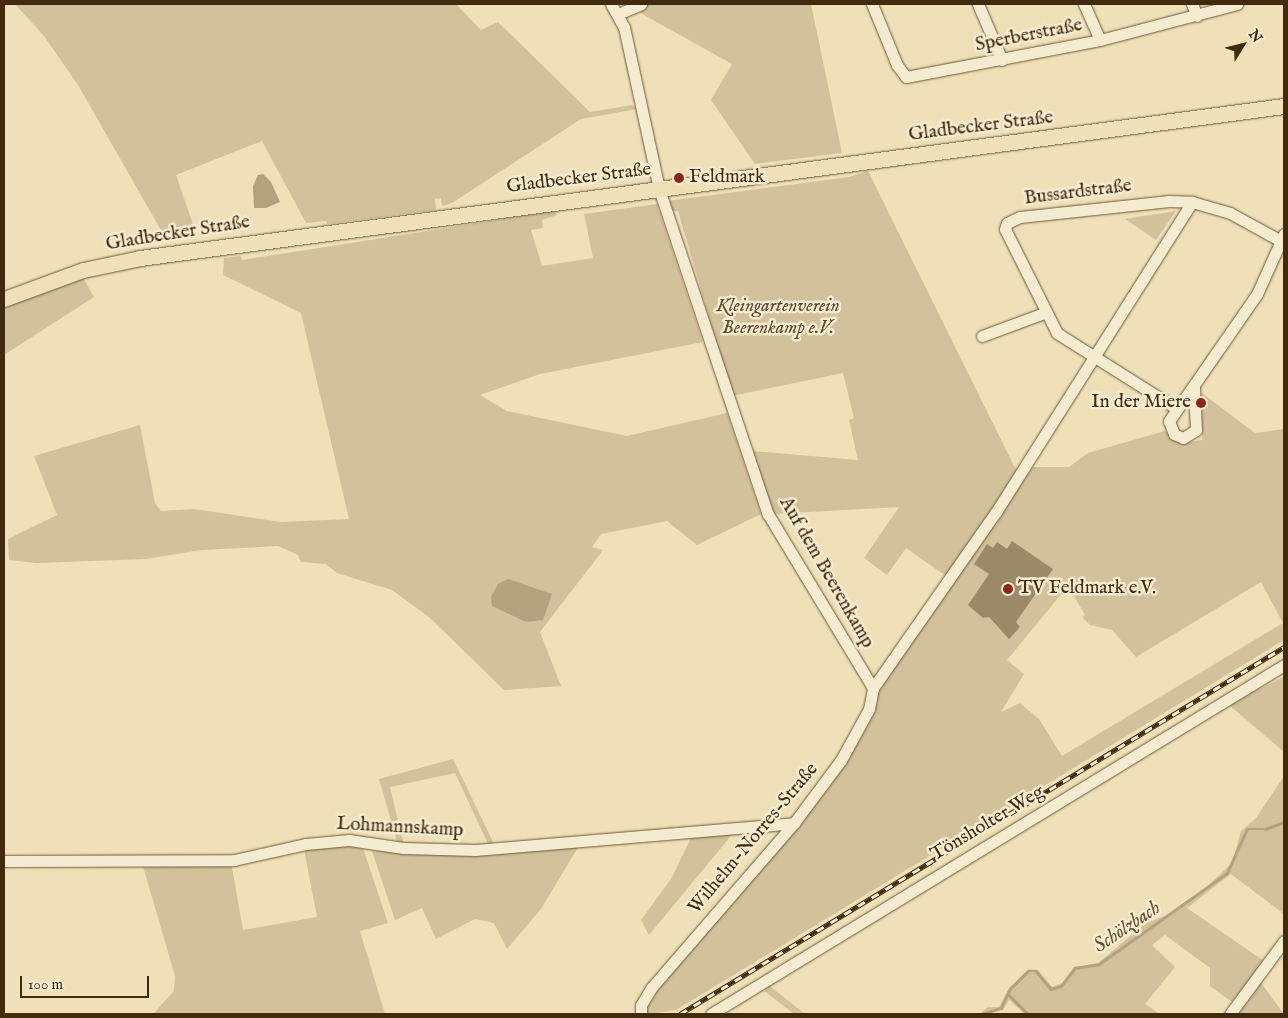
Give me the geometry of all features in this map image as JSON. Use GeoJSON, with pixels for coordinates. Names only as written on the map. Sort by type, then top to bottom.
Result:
{"type":"FeatureCollection","features":[{"type":"Feature","properties":{"kind":"main road","name":"Gladbecker Straße"},"geometry":{"type":"LineString","coordinates":[[4,299],[83,270],[140,258],[1284,106]]}},
{"type":"Feature","properties":{"kind":"street","name":"Auf dem Beerenkamp"},"geometry":{"type":"LineString","coordinates":[[611,4],[618,14],[659,189],[768,514],[873,688]]}},
{"type":"Feature","properties":{"kind":"street"},"geometry":{"type":"LineString","coordinates":[[618,14],[641,4]]}},
{"type":"Feature","properties":{"kind":"street","name":"Sperberstraße"},"geometry":{"type":"LineString","coordinates":[[872,4],[897,65],[906,78],[1100,40],[1237,4]]}},
{"type":"Feature","properties":{"kind":"street"},"geometry":{"type":"LineString","coordinates":[[978,4],[1002,60]]}},
{"type":"Feature","properties":{"kind":"street"},"geometry":{"type":"LineString","coordinates":[[1084,4],[1100,40]]}},
{"type":"Feature","properties":{"kind":"street"},"geometry":{"type":"LineString","coordinates":[[1192,4],[1197,16]]}},
{"type":"Feature","properties":{"kind":"street","name":"Bussardstraße"},"geometry":{"type":"LineString","coordinates":[[1178,409],[1069,344],[1044,313],[1006,229],[1013,219],[1169,200],[1192,202],[1230,213],[1283,238]]}},
{"type":"Feature","properties":{"kind":"street"},"geometry":{"type":"LineString","coordinates":[[1095,359],[1192,202]]}},
{"type":"Feature","properties":{"kind":"street"},"geometry":{"type":"LineString","coordinates":[[1194,388],[1196,430],[1183,438],[1174,434],[1169,421],[1194,388],[1257,294],[1283,238]]}},
{"type":"Feature","properties":{"kind":"street"},"geometry":{"type":"LineString","coordinates":[[982,336],[1044,313]]}},
{"type":"Feature","properties":{"kind":"street","name":"Wilhelm-Norres-Straße"},"geometry":{"type":"LineString","coordinates":[[641,1014],[641,1005],[652,987],[794,823],[841,760],[869,709],[873,688],[1001,504],[1095,359]]}},
{"type":"Feature","properties":{"kind":"street","name":"Tönsholter Weg"},"geometry":{"type":"LineString","coordinates":[[712,1014],[1284,665]]}},
{"type":"Feature","properties":{"kind":"street","name":"Lohmannskamp"},"geometry":{"type":"LineString","coordinates":[[4,861],[234,860],[306,844],[349,840],[403,848],[476,850],[794,823]]}},
{"type":"Feature","properties":{"kind":"street"},"geometry":{"type":"LineString","coordinates":[[1230,1014],[1284,941]]}},
{"type":"Feature","properties":{"kind":"green space"},"geometry":{"type":"Polygon","coordinates":[[[15,4],[456,4],[481,30],[498,22],[590,112],[632,105],[637,109],[581,119],[452,203],[442,206],[441,198],[435,199],[436,210],[327,224],[326,221],[306,223],[262,141],[176,175],[197,236],[166,239],[78,85],[44,36],[15,4]]]}},
{"type":"Feature","properties":{"kind":"green space"},"geometry":{"type":"Polygon","coordinates":[[[649,4],[811,4],[842,153],[755,164],[711,100],[732,64],[635,10],[649,4]]]}},
{"type":"Feature","properties":{"kind":"green space","name":"Kleingartenverein Beerenkamp e.V."},"geometry":{"type":"Polygon","coordinates":[[[868,171],[1017,472],[946,576],[906,548],[887,575],[864,558],[899,507],[773,514],[752,451],[858,460],[849,420],[854,418],[843,373],[732,396],[678,211],[670,211],[667,201],[849,177],[868,171]]]}},
{"type":"Feature","properties":{"kind":"green space"},"geometry":{"type":"Polygon","coordinates":[[[657,204],[703,342],[540,374],[480,395],[507,411],[627,436],[727,413],[761,514],[697,545],[667,521],[601,534],[592,547],[603,550],[540,632],[561,686],[504,690],[429,617],[392,590],[337,573],[326,564],[301,562],[298,555],[278,546],[201,550],[146,559],[36,563],[9,560],[8,539],[57,515],[34,456],[140,425],[155,503],[161,511],[194,509],[281,522],[349,519],[301,313],[223,275],[224,258],[241,256],[242,260],[555,211],[557,215],[542,220],[543,228],[531,230],[542,266],[593,258],[584,214],[657,204]]]}},
{"type":"Feature","properties":{"kind":"green space"},"geometry":{"type":"Polygon","coordinates":[[[1176,211],[1156,240],[1125,219],[1176,211]]]}},
{"type":"Feature","properties":{"kind":"green space"},"geometry":{"type":"Polygon","coordinates":[[[83,278],[94,297],[4,355],[4,306],[83,278]]]}},
{"type":"Feature","properties":{"kind":"green space"},"geometry":{"type":"Polygon","coordinates":[[[1202,393],[1255,433],[1284,429],[1284,640],[676,1010],[648,1014],[648,1006],[669,972],[829,787],[848,761],[879,688],[1033,467],[1069,467],[1088,453],[1165,431],[1181,443],[1202,440],[1202,393]],[[1261,582],[1136,657],[1112,630],[1090,625],[1082,617],[1085,615],[1068,586],[1007,660],[1024,674],[1001,712],[1020,703],[1039,719],[1062,756],[1283,623],[1261,582]]]}},
{"type":"Feature","properties":{"kind":"green space"},"geometry":{"type":"Polygon","coordinates":[[[1284,677],[1284,752],[1228,704],[1284,677]]]}},
{"type":"Feature","properties":{"kind":"green space"},"geometry":{"type":"Polygon","coordinates":[[[453,759],[495,846],[489,846],[455,773],[390,787],[404,846],[398,845],[379,779],[453,759]]]}},
{"type":"Feature","properties":{"kind":"green space"},"geometry":{"type":"Polygon","coordinates":[[[1284,776],[1284,914],[1231,874],[1187,908],[1264,961],[1232,1002],[1210,986],[1210,968],[1165,935],[1152,945],[1175,967],[1145,1004],[1160,1014],[1025,1014],[1009,1000],[1003,1010],[979,1014],[988,1007],[999,1007],[1009,988],[1029,969],[1038,970],[1052,987],[1062,983],[1074,967],[1098,963],[1146,923],[1170,914],[1196,897],[1232,863],[1241,831],[1256,818],[1284,776]]]}},
{"type":"Feature","properties":{"kind":"green space"},"geometry":{"type":"Polygon","coordinates":[[[735,831],[649,935],[641,920],[671,879],[694,832],[735,831]]]}},
{"type":"Feature","properties":{"kind":"green space"},"geometry":{"type":"Polygon","coordinates":[[[344,843],[363,848],[388,923],[360,931],[385,1014],[153,1014],[174,991],[175,976],[142,863],[231,862],[243,930],[317,917],[304,849],[344,843]]]}},
{"type":"Feature","properties":{"kind":"green space"},"geometry":{"type":"Polygon","coordinates":[[[580,844],[541,909],[507,949],[494,923],[475,919],[436,939],[422,908],[395,920],[372,851],[580,844]]]}},
{"type":"Feature","properties":{"kind":"green space"},"geometry":{"type":"Polygon","coordinates":[[[766,983],[805,1014],[794,1014],[759,987],[766,983]]]}},
{"type":"Feature","properties":{"kind":"green space"},"geometry":{"type":"Polygon","coordinates":[[[1261,983],[1284,1014],[1238,1014],[1261,983]]]}},
{"type":"Feature","properties":{"kind":"shaded area"},"geometry":{"type":"Polygon","coordinates":[[[263,174],[271,182],[280,202],[266,208],[254,208],[253,186],[258,175],[263,174]]]}},
{"type":"Feature","properties":{"kind":"shaded area"},"geometry":{"type":"Polygon","coordinates":[[[508,579],[552,594],[543,620],[526,622],[492,606],[491,597],[498,584],[508,579]]]}},
{"type":"Feature","properties":{"kind":"building","name":"TV Feldmark e.V."},"geometry":{"type":"Polygon","coordinates":[[[1012,541],[1053,569],[1016,622],[1020,627],[1009,639],[989,617],[983,618],[968,605],[989,574],[974,564],[987,544],[993,548],[997,542],[1007,549],[1012,541]]]}},
{"type":"Feature","properties":{"kind":"waterway","name":"Schölzbach"},"geometry":{"type":"LineString","coordinates":[[982,1014],[1001,1008],[1010,989],[1028,971],[1036,971],[1051,989],[1061,986],[1075,968],[1099,964],[1227,873],[1247,829],[1265,829],[1284,822]]}},
{"type":"Feature","properties":{"kind":"waterway"},"geometry":{"type":"LineString","coordinates":[[1008,994],[1028,1014]]}},
{"type":"Feature","properties":{"kind":"railway"},"geometry":{"type":"LineString","coordinates":[[680,1014],[1284,647]]}},
{"type":"Feature","properties":{"kind":"place","name":"Feldmark"},"geometry":{"type":"Point","coordinates":[679,178]}},
{"type":"Feature","properties":{"kind":"place","name":"In der Miere"},"geometry":{"type":"Point","coordinates":[1201,403]}},
{"type":"Feature","properties":{"kind":"place","name":"TV Feldmark e.V."},"geometry":{"type":"Point","coordinates":[1008,589]}}]}
